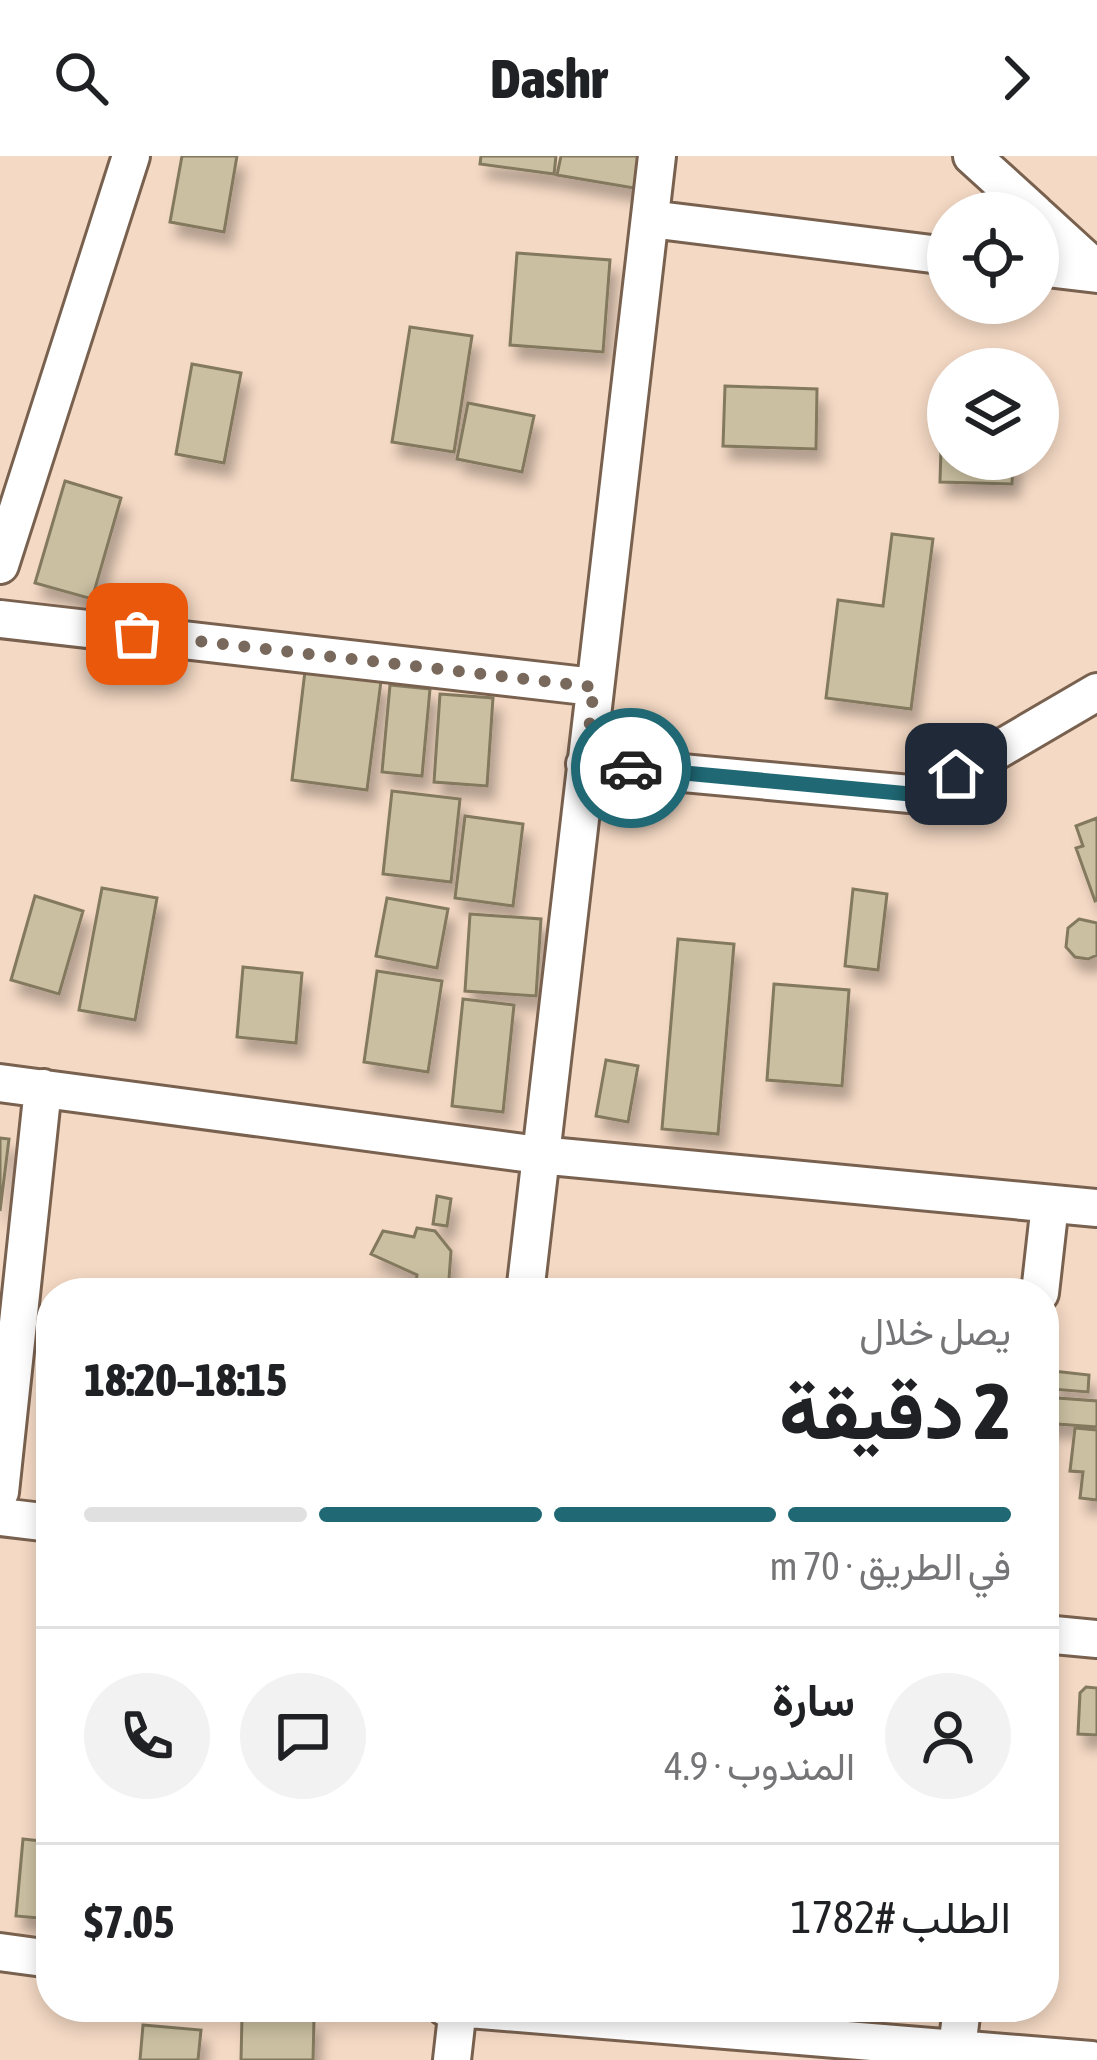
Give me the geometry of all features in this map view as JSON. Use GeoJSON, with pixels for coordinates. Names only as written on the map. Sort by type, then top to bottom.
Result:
{"type":"FeatureCollection","features":[{"type":"Feature","properties":{"kind":"street"},"geometry":{"type":"LineString","coordinates":[[0,565],[131,156]]}},
{"type":"Feature","properties":{"kind":"street"},"geometry":{"type":"LineString","coordinates":[[527,1278],[538,1154],[657,156]]}},
{"type":"Feature","properties":{"kind":"street"},"geometry":{"type":"LineString","coordinates":[[972,156],[1012,192]]}},
{"type":"Feature","properties":{"kind":"street"},"geometry":{"type":"LineString","coordinates":[[650,219],[927,253]]}},
{"type":"Feature","properties":{"kind":"street"},"geometry":{"type":"LineString","coordinates":[[1059,236],[1097,272]]}},
{"type":"Feature","properties":{"kind":"street"},"geometry":{"type":"LineString","coordinates":[[1059,269],[1097,272]]}},
{"type":"Feature","properties":{"kind":"street"},"geometry":{"type":"LineString","coordinates":[[0,619],[594,687]]}},
{"type":"Feature","properties":{"kind":"street"},"geometry":{"type":"LineString","coordinates":[[585,764],[921,795],[1097,692]]}},
{"type":"Feature","properties":{"kind":"street"},"geometry":{"type":"LineString","coordinates":[[0,1083],[538,1154],[1097,1208]]}},
{"type":"Feature","properties":{"kind":"street"},"geometry":{"type":"LineString","coordinates":[[0,1492],[43,1088]]}},
{"type":"Feature","properties":{"kind":"street"},"geometry":{"type":"LineString","coordinates":[[1042,1278],[1050,1204]]}},
{"type":"Feature","properties":{"kind":"street"},"geometry":{"type":"LineString","coordinates":[[0,1517],[36,1521]]}},
{"type":"Feature","properties":{"kind":"street"},"geometry":{"type":"LineString","coordinates":[[1059,1635],[1097,1639]]}},
{"type":"Feature","properties":{"kind":"street"},"geometry":{"type":"LineString","coordinates":[[0,1952],[36,1957]]}},
{"type":"Feature","properties":{"kind":"street"},"geometry":{"type":"LineString","coordinates":[[452,2060],[456,2022]]}},
{"type":"Feature","properties":{"kind":"street"},"geometry":{"type":"LineString","coordinates":[[628,2022],[1091,2060]]}},
{"type":"Feature","properties":{"kind":"street"},"geometry":{"type":"LineString","coordinates":[[957,2049],[960,2022]]}},
{"type":"Feature","properties":{"kind":"building"},"geometry":{"type":"Polygon","coordinates":[[[182,156],[237,156],[224,232],[170,222],[182,156]]]}},
{"type":"Feature","properties":{"kind":"building"},"geometry":{"type":"Polygon","coordinates":[[[481,156],[556,156],[554,174],[480,164],[481,156]]]}},
{"type":"Feature","properties":{"kind":"building"},"geometry":{"type":"Polygon","coordinates":[[[561,156],[639,156],[634,188],[557,175],[561,156]]]}},
{"type":"Feature","properties":{"kind":"building"},"geometry":{"type":"Polygon","coordinates":[[[517,253],[610,260],[603,352],[510,345],[517,253]]]}},
{"type":"Feature","properties":{"kind":"building"},"geometry":{"type":"Polygon","coordinates":[[[410,327],[472,336],[454,452],[392,442],[410,327]]]}},
{"type":"Feature","properties":{"kind":"building"},"geometry":{"type":"Polygon","coordinates":[[[192,364],[241,373],[224,463],[176,454],[192,364]]]}},
{"type":"Feature","properties":{"kind":"building"},"geometry":{"type":"Polygon","coordinates":[[[725,386],[817,389],[816,449],[723,446],[725,386]]]}},
{"type":"Feature","properties":{"kind":"building"},"geometry":{"type":"Polygon","coordinates":[[[468,403],[534,416],[522,472],[457,459],[468,403]]]}},
{"type":"Feature","properties":{"kind":"building"},"geometry":{"type":"Polygon","coordinates":[[[940,480],[1012,480],[1012,484],[940,480]]]}},
{"type":"Feature","properties":{"kind":"building"},"geometry":{"type":"Polygon","coordinates":[[[65,481],[121,498],[92,599],[35,583],[65,481]]]}},
{"type":"Feature","properties":{"kind":"building"},"geometry":{"type":"Polygon","coordinates":[[[892,534],[933,539],[911,709],[826,698],[838,600],[883,606],[892,534]]]}},
{"type":"Feature","properties":{"kind":"building"},"geometry":{"type":"Polygon","coordinates":[[[305,671],[381,681],[367,790],[292,780],[305,671]]]}},
{"type":"Feature","properties":{"kind":"building"},"geometry":{"type":"Polygon","coordinates":[[[390,685],[430,689],[422,776],[382,772],[390,685]]]}},
{"type":"Feature","properties":{"kind":"building"},"geometry":{"type":"Polygon","coordinates":[[[440,694],[493,698],[487,786],[434,782],[440,694]]]}},
{"type":"Feature","properties":{"kind":"building"},"geometry":{"type":"Polygon","coordinates":[[[392,791],[460,799],[451,882],[383,874],[392,791]]]}},
{"type":"Feature","properties":{"kind":"building"},"geometry":{"type":"Polygon","coordinates":[[[465,816],[523,824],[513,906],[455,898],[465,816]]]}},
{"type":"Feature","properties":{"kind":"building"},"geometry":{"type":"Polygon","coordinates":[[[1097,818],[1095,901],[1076,848],[1083,846],[1076,826],[1097,818]]]}},
{"type":"Feature","properties":{"kind":"building"},"geometry":{"type":"Polygon","coordinates":[[[102,888],[157,898],[135,1020],[79,1010],[102,888]]]}},
{"type":"Feature","properties":{"kind":"building"},"geometry":{"type":"Polygon","coordinates":[[[853,889],[887,894],[878,970],[845,966],[853,889]]]}},
{"type":"Feature","properties":{"kind":"building"},"geometry":{"type":"Polygon","coordinates":[[[35,896],[83,911],[59,994],[11,980],[35,896]]]}},
{"type":"Feature","properties":{"kind":"building"},"geometry":{"type":"Polygon","coordinates":[[[387,898],[448,909],[437,968],[376,956],[387,898]]]}},
{"type":"Feature","properties":{"kind":"building"},"geometry":{"type":"Polygon","coordinates":[[[470,914],[541,919],[536,996],[465,991],[470,914]]]}},
{"type":"Feature","properties":{"kind":"building"},"geometry":{"type":"Polygon","coordinates":[[[1079,919],[1097,923],[1097,955],[1088,959],[1075,957],[1066,947],[1068,928],[1079,919]]]}},
{"type":"Feature","properties":{"kind":"building"},"geometry":{"type":"Polygon","coordinates":[[[678,939],[734,944],[718,1134],[662,1129],[678,939]]]}},
{"type":"Feature","properties":{"kind":"building"},"geometry":{"type":"Polygon","coordinates":[[[243,967],[302,973],[296,1043],[237,1037],[243,967]]]}},
{"type":"Feature","properties":{"kind":"building"},"geometry":{"type":"Polygon","coordinates":[[[377,971],[442,981],[428,1072],[364,1062],[377,971]]]}},
{"type":"Feature","properties":{"kind":"building"},"geometry":{"type":"Polygon","coordinates":[[[774,984],[849,990],[842,1086],[767,1080],[774,984]]]}},
{"type":"Feature","properties":{"kind":"building"},"geometry":{"type":"Polygon","coordinates":[[[463,999],[514,1005],[503,1112],[452,1106],[463,999]]]}},
{"type":"Feature","properties":{"kind":"building"},"geometry":{"type":"Polygon","coordinates":[[[606,1060],[638,1066],[628,1122],[596,1116],[606,1060]]]}},
{"type":"Feature","properties":{"kind":"building"},"geometry":{"type":"Polygon","coordinates":[[[0,1138],[9,1139],[0,1211],[0,1138]]]}},
{"type":"Feature","properties":{"kind":"building"},"geometry":{"type":"Polygon","coordinates":[[[437,1196],[451,1199],[447,1226],[433,1224],[437,1196]]]}},
{"type":"Feature","properties":{"kind":"building"},"geometry":{"type":"Polygon","coordinates":[[[417,1228],[435,1231],[451,1251],[449,1278],[417,1278],[371,1254],[383,1231],[414,1237],[417,1228]]]}},
{"type":"Feature","properties":{"kind":"building"},"geometry":{"type":"Polygon","coordinates":[[[1059,1372],[1089,1375],[1088,1392],[1059,1390],[1059,1372]]]}},
{"type":"Feature","properties":{"kind":"building"},"geometry":{"type":"Polygon","coordinates":[[[1059,1398],[1097,1401],[1097,1427],[1059,1424],[1059,1398]]]}},
{"type":"Feature","properties":{"kind":"building"},"geometry":{"type":"Polygon","coordinates":[[[1075,1428],[1097,1430],[1097,1500],[1080,1498],[1083,1472],[1070,1471],[1075,1428]]]}},
{"type":"Feature","properties":{"kind":"building"},"geometry":{"type":"Polygon","coordinates":[[[1086,1687],[1097,1688],[1097,1735],[1078,1734],[1080,1693],[1086,1687]]]}},
{"type":"Feature","properties":{"kind":"building"},"geometry":{"type":"Polygon","coordinates":[[[23,1839],[36,1840],[36,1918],[16,1916],[23,1839]]]}},
{"type":"Feature","properties":{"kind":"building"},"geometry":{"type":"Polygon","coordinates":[[[242,2022],[314,2022],[313,2060],[241,2060],[242,2022]]]}},
{"type":"Feature","properties":{"kind":"building"},"geometry":{"type":"Polygon","coordinates":[[[143,2025],[201,2030],[198,2060],[140,2060],[143,2025]]]}},
{"type":"Feature","properties":{"kind":"way so far"},"geometry":{"type":"LineString","coordinates":[[137,634],[594,687],[585,764],[631,768]]}},
{"type":"Feature","properties":{"kind":"route"},"geometry":{"type":"LineString","coordinates":[[631,768],[921,795],[956,774]]}}]}
